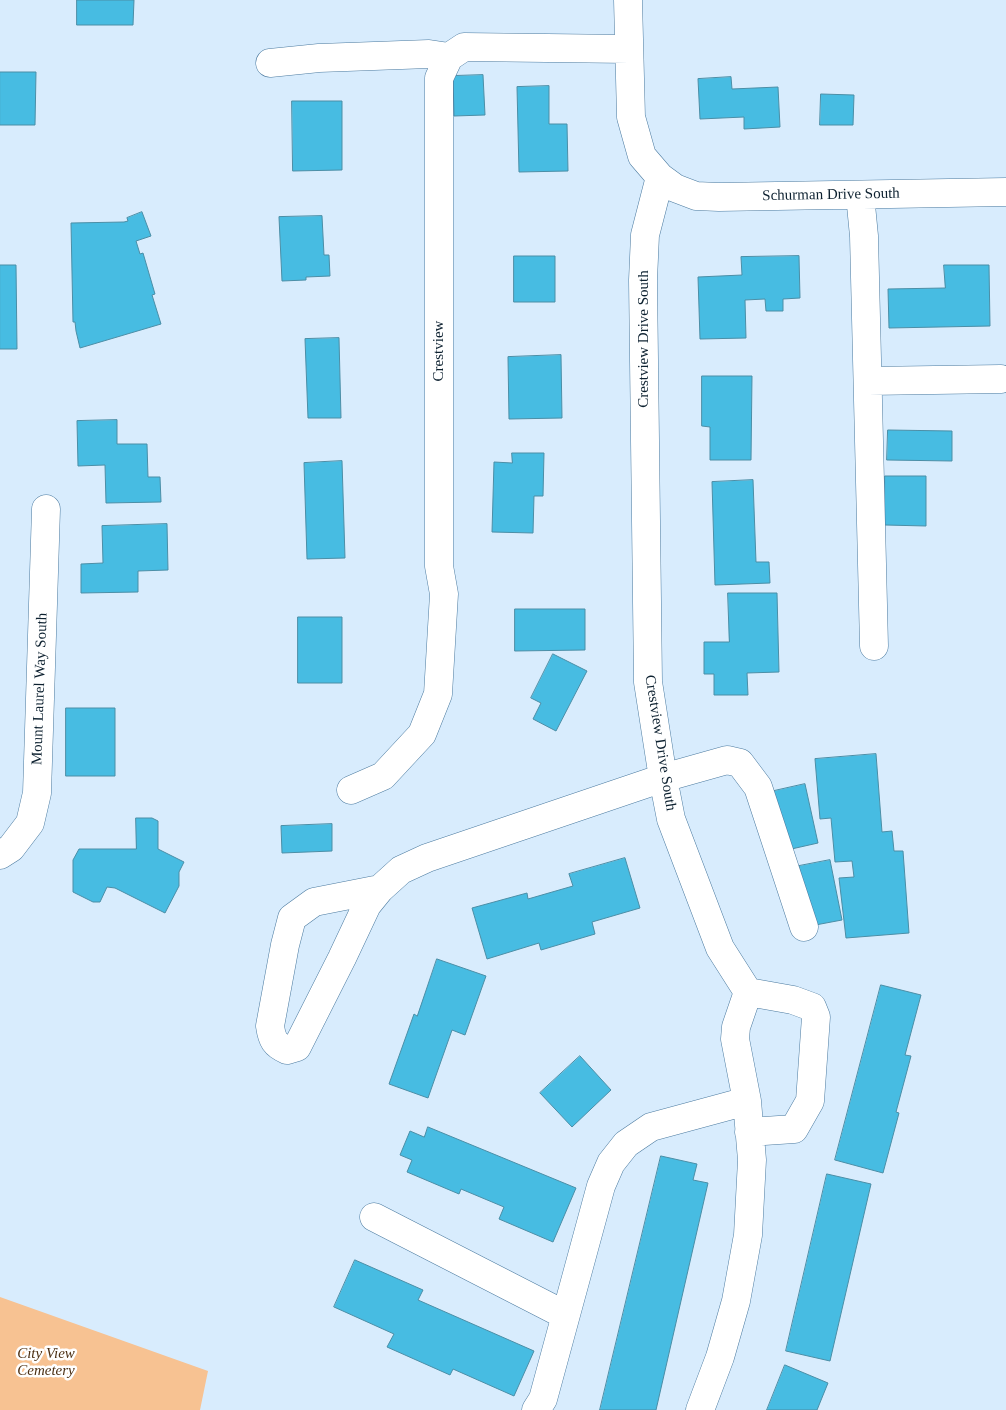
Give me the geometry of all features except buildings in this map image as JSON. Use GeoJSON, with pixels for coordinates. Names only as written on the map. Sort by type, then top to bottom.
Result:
{"type":"FeatureCollection","features":[{"type":"Feature","properties":{"kind":"street"},"geometry":{"type":"LineString","coordinates":[[628,0],[631,117],[636,141],[642,156],[660,177]]}},
{"type":"Feature","properties":{"kind":"street"},"geometry":{"type":"LineString","coordinates":[[270,64],[319,58],[402,54],[429,54],[449,57],[464,47],[628,49]]}},
{"type":"Feature","properties":{"kind":"street","name":"Crestview"},"geometry":{"type":"LineString","coordinates":[[351,790],[383,776],[422,734],[438,694],[444,594],[439,566],[439,78],[449,57]]}},
{"type":"Feature","properties":{"kind":"street","name":"Schurman Drive South"},"geometry":{"type":"LineString","coordinates":[[660,177],[675,188],[696,196],[719,197],[1006,192]]}},
{"type":"Feature","properties":{"kind":"street","name":"Crestview Drive South"},"geometry":{"type":"LineString","coordinates":[[660,177],[645,235],[643,280],[648,682],[671,818],[720,948],[748,992]]}},
{"type":"Feature","properties":{"kind":"street"},"geometry":{"type":"LineString","coordinates":[[860,194],[864,236],[874,646]]}},
{"type":"Feature","properties":{"kind":"street"},"geometry":{"type":"LineString","coordinates":[[868,381],[1001,379]]}},
{"type":"Feature","properties":{"kind":"street","name":"Mount Laurel Way South"},"geometry":{"type":"LineString","coordinates":[[0,855],[11,848],[30,823],[37,793],[46,509]]}},
{"type":"Feature","properties":{"kind":"street"},"geometry":{"type":"LineString","coordinates":[[380,889],[314,902],[292,918],[270,1026],[271,1038],[277,1046],[287,1050],[297,1046],[342,958],[366,905],[401,870],[428,858],[663,778],[727,760],[740,763],[758,787],[804,926]]}},
{"type":"Feature","properties":{"kind":"street"},"geometry":{"type":"LineString","coordinates":[[700,1410],[720,1357],[736,1301],[748,1235],[752,1160],[749,1132],[747,1101],[735,1039],[736,1027],[748,992],[793,1000],[812,1007],[816,1017],[810,1101],[794,1129],[749,1132]]}},
{"type":"Feature","properties":{"kind":"street"},"geometry":{"type":"LineString","coordinates":[[536,1410],[543,1399],[601,1186],[611,1163],[626,1144],[651,1127],[747,1101]]}},
{"type":"Feature","properties":{"kind":"street"},"geometry":{"type":"LineString","coordinates":[[374,1217],[565,1315]]}},
{"type":"Feature","properties":{"kind":"green space","name":"City View Cemetery"},"geometry":{"type":"Polygon","coordinates":[[[0,1297],[208,1371],[200,1410],[0,1410],[0,1297]]]}}]}
